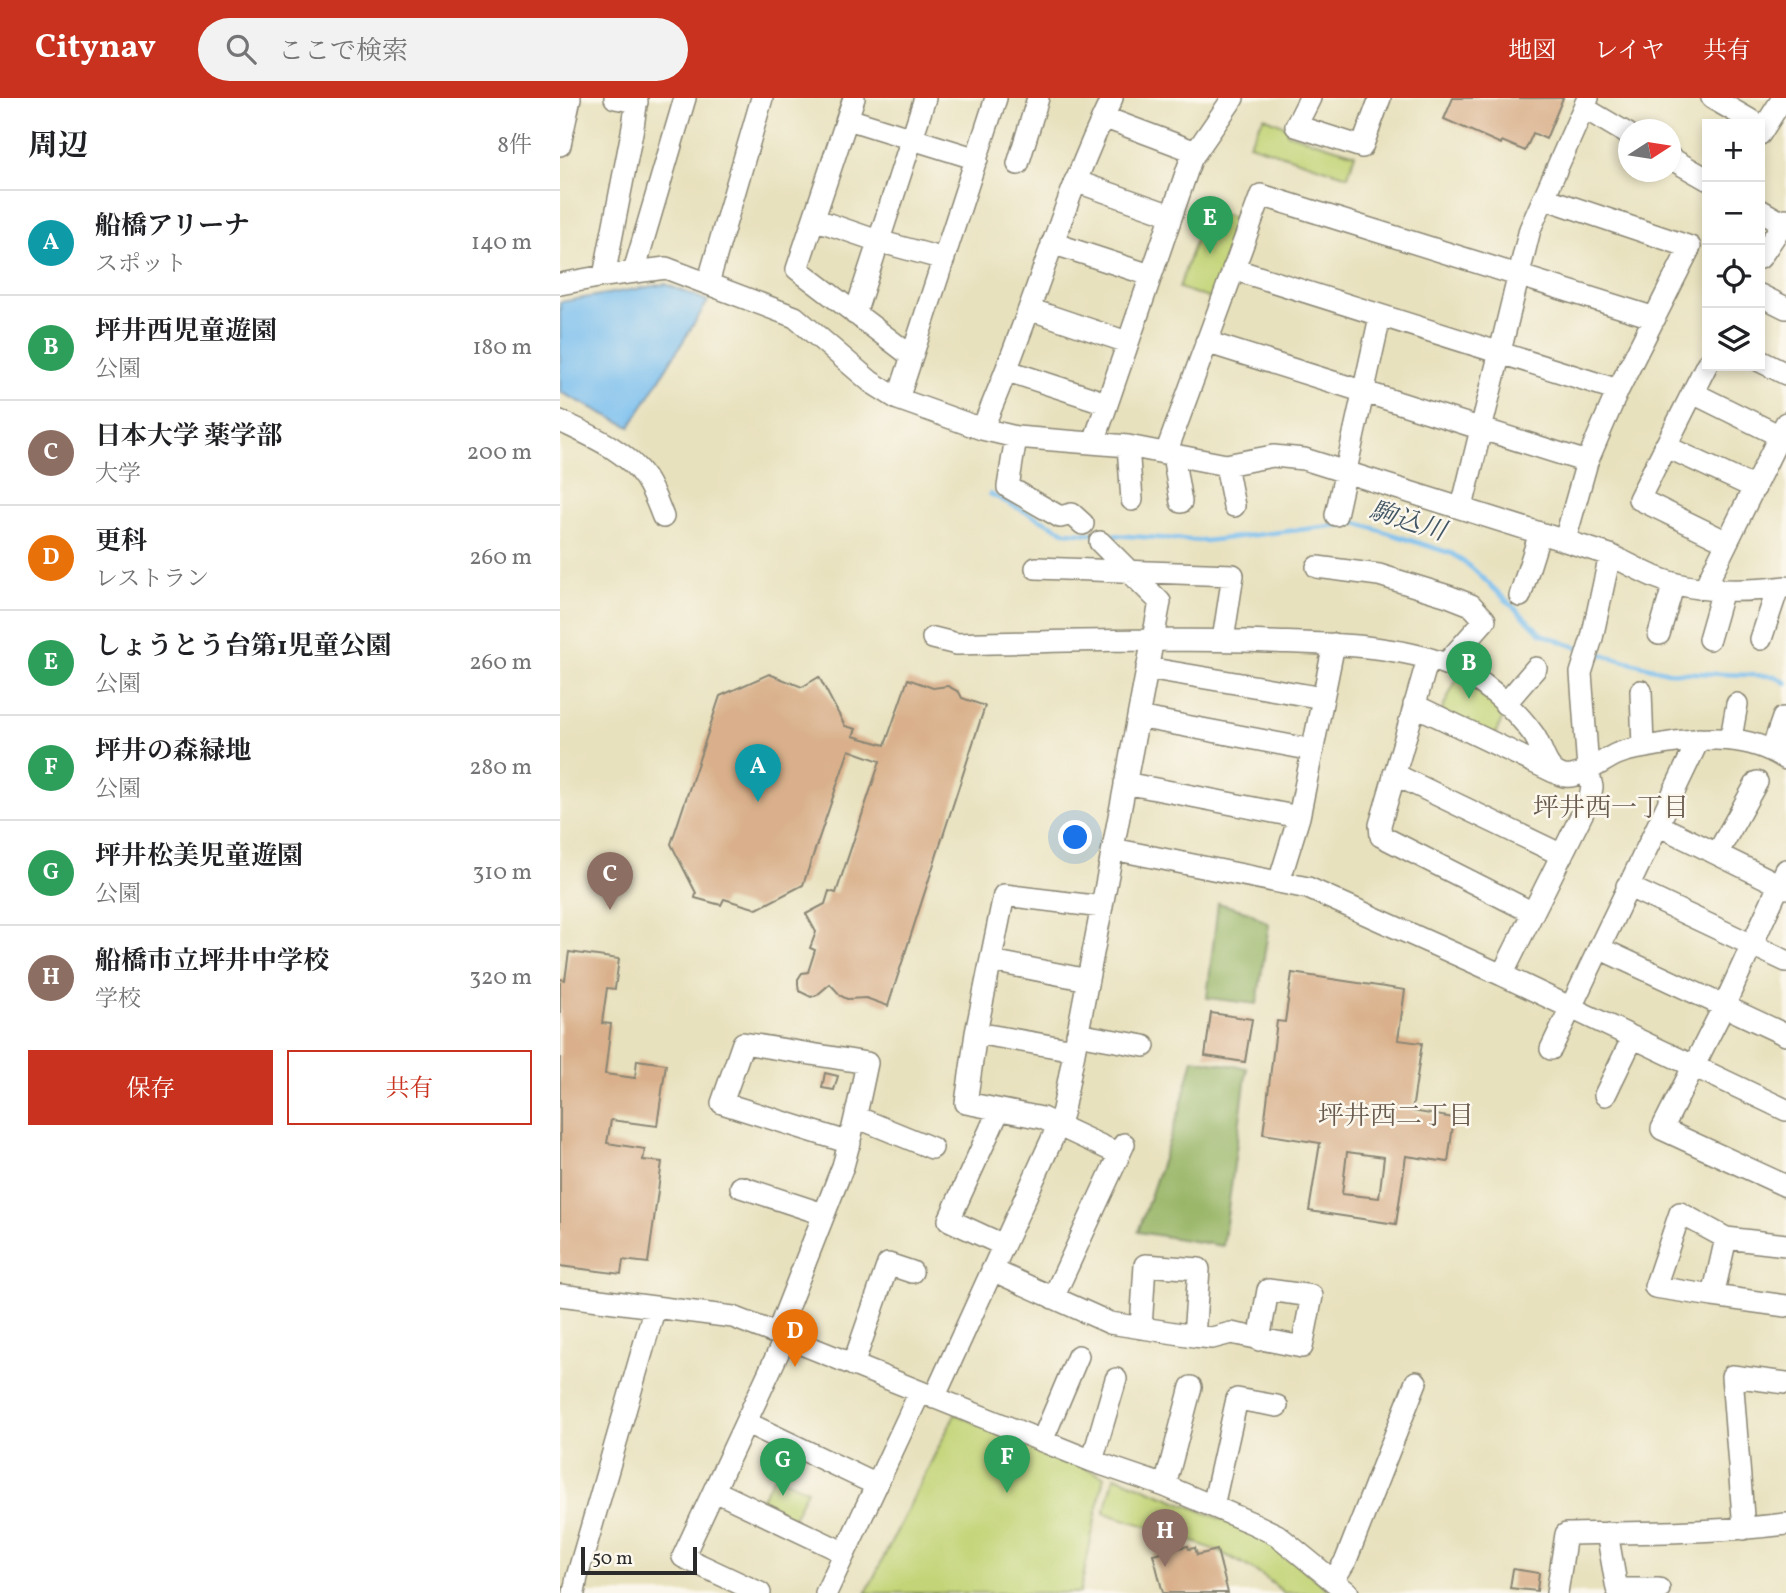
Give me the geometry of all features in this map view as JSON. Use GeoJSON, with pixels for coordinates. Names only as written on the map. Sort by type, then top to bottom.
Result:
{"type":"FeatureCollection","features":[{"type":"Feature","properties":{"kind":"street"},"geometry":{"type":"LineString","coordinates":[[560,145],[570,98]]}},
{"type":"Feature","properties":{"kind":"street"},"geometry":{"type":"LineString","coordinates":[[604,276],[637,100],[615,98]]}},
{"type":"Feature","properties":{"kind":"street"},"geometry":{"type":"LineString","coordinates":[[634,271],[685,98]]}},
{"type":"Feature","properties":{"kind":"street"},"geometry":{"type":"LineString","coordinates":[[854,98],[797,270],[911,356]]}},
{"type":"Feature","properties":{"kind":"street"},"geometry":{"type":"LineString","coordinates":[[855,314],[925,98]]}},
{"type":"Feature","properties":{"kind":"street"},"geometry":{"type":"LineString","coordinates":[[898,399],[996,98]]}},
{"type":"Feature","properties":{"kind":"street"},"geometry":{"type":"LineString","coordinates":[[1018,164],[1038,98]]}},
{"type":"Feature","properties":{"kind":"street"},"geometry":{"type":"LineString","coordinates":[[1094,442],[1191,159],[1233,98]]}},
{"type":"Feature","properties":{"kind":"street"},"geometry":{"type":"LineString","coordinates":[[1310,98],[1296,126],[1362,147],[1380,98]]}},
{"type":"Feature","properties":{"kind":"street"},"geometry":{"type":"LineString","coordinates":[[1712,98],[1746,119]]}},
{"type":"Feature","properties":{"kind":"street"},"geometry":{"type":"LineString","coordinates":[[1765,121],[1783,98]]}},
{"type":"Feature","properties":{"kind":"street"},"geometry":{"type":"LineString","coordinates":[[708,283],[756,100]]}},
{"type":"Feature","properties":{"kind":"street"},"geometry":{"type":"LineString","coordinates":[[1462,507],[1530,229],[1586,103],[1618,126]]}},
{"type":"Feature","properties":{"kind":"street"},"geometry":{"type":"LineString","coordinates":[[982,429],[1008,371],[1075,181],[1108,108],[1196,152]]}},
{"type":"Feature","properties":{"kind":"street"},"geometry":{"type":"LineString","coordinates":[[848,119],[977,159]]}},
{"type":"Feature","properties":{"kind":"street"},"geometry":{"type":"LineString","coordinates":[[1681,164],[1702,176]]}},
{"type":"Feature","properties":{"kind":"street"},"geometry":{"type":"LineString","coordinates":[[1075,181],[1171,215]]}},
{"type":"Feature","properties":{"kind":"street"},"geometry":{"type":"LineString","coordinates":[[1181,502],[1169,454],[1206,342],[1261,195],[1655,318]]}},
{"type":"Feature","properties":{"kind":"street"},"geometry":{"type":"LineString","coordinates":[[1544,198],[1690,247],[1618,390],[1587,462],[1566,540]]}},
{"type":"Feature","properties":{"kind":"street"},"geometry":{"type":"LineString","coordinates":[[1765,212],[1785,222],[1765,251]]}},
{"type":"Feature","properties":{"kind":"street"},"geometry":{"type":"LineString","coordinates":[[814,219],[878,241],[944,259]]}},
{"type":"Feature","properties":{"kind":"street"},"geometry":{"type":"LineString","coordinates":[[1052,243],[1150,275]]}},
{"type":"Feature","properties":{"kind":"street"},"geometry":{"type":"LineString","coordinates":[[560,284],[666,268],[795,317],[871,382],[898,399],[982,429],[1016,437],[1128,446],[1226,465],[1273,456],[1304,459],[1566,540],[1610,555],[1655,577],[1674,583],[1714,588],[1782,587],[1761,639]]}},
{"type":"Feature","properties":{"kind":"street"},"geometry":{"type":"LineString","coordinates":[[1233,269],[1618,390]]}},
{"type":"Feature","properties":{"kind":"street"},"geometry":{"type":"LineString","coordinates":[[1765,298],[1786,308]]}},
{"type":"Feature","properties":{"kind":"street"},"geometry":{"type":"LineString","coordinates":[[1029,309],[1127,342]]}},
{"type":"Feature","properties":{"kind":"street"},"geometry":{"type":"LineString","coordinates":[[1336,514],[1380,317]]}},
{"type":"Feature","properties":{"kind":"street"},"geometry":{"type":"LineString","coordinates":[[1206,342],[1587,462]]}},
{"type":"Feature","properties":{"kind":"street"},"geometry":{"type":"LineString","coordinates":[[1765,364],[1786,374]]}},
{"type":"Feature","properties":{"kind":"street"},"geometry":{"type":"LineString","coordinates":[[1008,371],[1106,403]]}},
{"type":"Feature","properties":{"kind":"street"},"geometry":{"type":"LineString","coordinates":[[1704,371],[1639,499],[1727,542]]}},
{"type":"Feature","properties":{"kind":"street"},"geometry":{"type":"LineString","coordinates":[[1693,393],[1783,430],[1727,542],[1714,588],[1709,639]]}},
{"type":"Feature","properties":{"kind":"street"},"geometry":{"type":"LineString","coordinates":[[560,421],[628,459],[648,482],[663,517]]}},
{"type":"Feature","properties":{"kind":"street"},"geometry":{"type":"LineString","coordinates":[[1016,437],[1008,486],[1060,517],[1072,514],[1083,524]]}},
{"type":"Feature","properties":{"kind":"street"},"geometry":{"type":"LineString","coordinates":[[1128,446],[1132,500]]}},
{"type":"Feature","properties":{"kind":"street"},"geometry":{"type":"LineString","coordinates":[[1665,446],[1755,488]]}},
{"type":"Feature","properties":{"kind":"street"},"geometry":{"type":"LineString","coordinates":[[1226,465],[1234,506]]}},
{"type":"Feature","properties":{"kind":"street"},"geometry":{"type":"LineString","coordinates":[[1520,596],[1540,533]]}},
{"type":"Feature","properties":{"kind":"street"},"geometry":{"type":"LineString","coordinates":[[826,1593],[877,1485],[992,1270],[1058,1126],[1160,602],[1100,542]]}},
{"type":"Feature","properties":{"kind":"street"},"geometry":{"type":"LineString","coordinates":[[1502,975],[1590,799],[1592,787],[1588,769],[1581,673],[1592,638],[1610,555]]}},
{"type":"Feature","properties":{"kind":"street"},"geometry":{"type":"LineString","coordinates":[[1317,567],[1379,575],[1471,605],[1485,620],[1437,662],[1414,705],[1380,825],[1381,836],[1533,913]]}},
{"type":"Feature","properties":{"kind":"street"},"geometry":{"type":"LineString","coordinates":[[1036,568],[1233,575],[1223,640]]}},
{"type":"Feature","properties":{"kind":"street"},"geometry":{"type":"LineString","coordinates":[[1659,634],[1674,583]]}},
{"type":"Feature","properties":{"kind":"street"},"geometry":{"type":"LineString","coordinates":[[933,638],[957,644],[1153,639],[1334,644],[1437,662],[1471,677],[1505,704],[1534,734],[1545,760],[1555,773]]}},
{"type":"Feature","properties":{"kind":"street"},"geometry":{"type":"LineString","coordinates":[[1279,882],[1299,817],[1334,644]]}},
{"type":"Feature","properties":{"kind":"street"},"geometry":{"type":"LineString","coordinates":[[1147,668],[1323,698]]}},
{"type":"Feature","properties":{"kind":"street"},"geometry":{"type":"LineString","coordinates":[[1505,704],[1536,668]]}},
{"type":"Feature","properties":{"kind":"street"},"geometry":{"type":"LineString","coordinates":[[1641,691],[1643,747]]}},
{"type":"Feature","properties":{"kind":"street"},"geometry":{"type":"LineString","coordinates":[[1731,738],[1737,704]]}},
{"type":"Feature","properties":{"kind":"street"},"geometry":{"type":"LineString","coordinates":[[1414,705],[1555,773],[1569,776],[1614,755],[1643,747],[1699,739],[1731,738],[1779,755],[1783,718]]}},
{"type":"Feature","properties":{"kind":"street"},"geometry":{"type":"LineString","coordinates":[[1138,717],[1313,750]]}},
{"type":"Feature","properties":{"kind":"street"},"geometry":{"type":"LineString","coordinates":[[1550,1049],[1699,739]]}},
{"type":"Feature","properties":{"kind":"street"},"geometry":{"type":"LineString","coordinates":[[1394,774],[1562,855]]}},
{"type":"Feature","properties":{"kind":"street"},"geometry":{"type":"LineString","coordinates":[[1717,854],[1757,782]]}},
{"type":"Feature","properties":{"kind":"street"},"geometry":{"type":"LineString","coordinates":[[1125,783],[1299,817]]}},
{"type":"Feature","properties":{"kind":"street"},"geometry":{"type":"LineString","coordinates":[[1658,825],[1717,854],[1784,881],[1662,1129],[1786,1186]]}},
{"type":"Feature","properties":{"kind":"street"},"geometry":{"type":"LineString","coordinates":[[1113,849],[1308,888],[1502,975],[1786,1110]]}},
{"type":"Feature","properties":{"kind":"street"},"geometry":{"type":"LineString","coordinates":[[1627,886],[1786,961]]}},
{"type":"Feature","properties":{"kind":"street"},"geometry":{"type":"LineString","coordinates":[[1053,1298],[1122,1148],[1042,1118],[966,1103],[976,1033],[1004,895],[1102,907]]}},
{"type":"Feature","properties":{"kind":"street"},"geometry":{"type":"LineString","coordinates":[[1599,948],[1786,1035]]}},
{"type":"Feature","properties":{"kind":"street"},"geometry":{"type":"LineString","coordinates":[[992,961],[1088,980]]}},
{"type":"Feature","properties":{"kind":"street"},"geometry":{"type":"LineString","coordinates":[[976,1033],[1144,1046]]}},
{"type":"Feature","properties":{"kind":"street"},"geometry":{"type":"LineString","coordinates":[[1605,1095],[1632,1039]]}},
{"type":"Feature","properties":{"kind":"street"},"geometry":{"type":"LineString","coordinates":[[760,1593],[683,1557],[747,1423],[781,1336],[823,1214],[843,1166],[850,1143],[867,1063],[743,1043],[722,1103],[850,1143]]}},
{"type":"Feature","properties":{"kind":"street"},"geometry":{"type":"LineString","coordinates":[[999,1110],[949,1220],[1003,1245]]}},
{"type":"Feature","properties":{"kind":"street"},"geometry":{"type":"LineString","coordinates":[[856,1117],[932,1148]]}},
{"type":"Feature","properties":{"kind":"street"},"geometry":{"type":"LineString","coordinates":[[741,1187],[823,1214]]}},
{"type":"Feature","properties":{"kind":"street"},"geometry":{"type":"LineString","coordinates":[[1786,1245],[1726,1238],[1680,1213],[1655,1287],[1786,1306]]}},
{"type":"Feature","properties":{"kind":"street"},"geometry":{"type":"LineString","coordinates":[[1713,1296],[1726,1238]]}},
{"type":"Feature","properties":{"kind":"street"},"geometry":{"type":"LineString","coordinates":[[853,1365],[888,1264],[912,1272]]}},
{"type":"Feature","properties":{"kind":"street"},"geometry":{"type":"LineString","coordinates":[[1141,1328],[1145,1265],[1199,1269],[1194,1336]]}},
{"type":"Feature","properties":{"kind":"street"},"geometry":{"type":"LineString","coordinates":[[992,1270],[1110,1323],[1212,1338],[1231,1333],[1259,1340]]}},
{"type":"Feature","properties":{"kind":"street"},"geometry":{"type":"LineString","coordinates":[[560,1295],[733,1317],[1092,1461],[1213,1506],[1277,1535],[1340,1587],[1354,1539],[1416,1382]]}},
{"type":"Feature","properties":{"kind":"street"},"geometry":{"type":"LineString","coordinates":[[574,1593],[655,1307]]}},
{"type":"Feature","properties":{"kind":"street"},"geometry":{"type":"LineString","coordinates":[[1042,1441],[1078,1356]]}},
{"type":"Feature","properties":{"kind":"street"},"geometry":{"type":"LineString","coordinates":[[1744,1529],[1732,1376],[1786,1383]]}},
{"type":"Feature","properties":{"kind":"street"},"geometry":{"type":"LineString","coordinates":[[1092,1461],[1116,1380]]}},
{"type":"Feature","properties":{"kind":"street"},"geometry":{"type":"LineString","coordinates":[[1165,1486],[1191,1387]]}},
{"type":"Feature","properties":{"kind":"street"},"geometry":{"type":"LineString","coordinates":[[1213,1506],[1237,1399],[1276,1406]]}},
{"type":"Feature","properties":{"kind":"street"},"geometry":{"type":"LineString","coordinates":[[747,1423],[877,1485]]}},
{"type":"Feature","properties":{"kind":"street"},"geometry":{"type":"LineString","coordinates":[[715,1492],[845,1553]]}},
{"type":"Feature","properties":{"kind":"street"},"geometry":{"type":"LineString","coordinates":[[1557,1593],[1566,1534],[1744,1529],[1786,1524]]}},
{"type":"Feature","properties":{"kind":"street"},"geometry":{"type":"LineString","coordinates":[[1607,1533],[1617,1589],[1659,1589]]}},
{"type":"Feature","properties":{"kind":"green space"},"geometry":{"type":"Polygon","coordinates":[[[1264,117],[1288,127],[1287,133],[1355,154],[1348,176],[1249,144],[1264,117]]]}},
{"type":"Feature","properties":{"kind":"green space"},"geometry":{"type":"Polygon","coordinates":[[[1206,209],[1240,220],[1214,300],[1179,288],[1206,209]]]}},
{"type":"Feature","properties":{"kind":"green space"},"geometry":{"type":"Polygon","coordinates":[[[1458,676],[1499,707],[1503,717],[1494,737],[1441,712],[1458,676]]]}},
{"type":"Feature","properties":{"kind":"green space"},"geometry":{"type":"Polygon","coordinates":[[[1218,903],[1249,912],[1269,924],[1257,1004],[1207,998],[1218,903]]]}},
{"type":"Feature","properties":{"kind":"green space"},"geometry":{"type":"Polygon","coordinates":[[[1193,1059],[1247,1068],[1223,1246],[1138,1232],[1180,1109],[1193,1059]]]}},
{"type":"Feature","properties":{"kind":"green space"},"geometry":{"type":"Polygon","coordinates":[[[955,1414],[1104,1476],[1080,1593],[866,1593],[955,1414]]]}},
{"type":"Feature","properties":{"kind":"green space"},"geometry":{"type":"Polygon","coordinates":[[[775,1475],[807,1490],[793,1518],[759,1503],[775,1475]]]}},
{"type":"Feature","properties":{"kind":"green space"},"geometry":{"type":"Polygon","coordinates":[[[1115,1476],[1270,1541],[1332,1593],[1284,1593],[1265,1577],[1222,1553],[1104,1513],[1115,1476]]]}},
{"type":"Feature","properties":{"kind":"water"},"geometry":{"type":"Polygon","coordinates":[[[665,284],[708,301],[630,427],[560,392],[560,302],[665,284]]]}},
{"type":"Feature","properties":{"kind":"building"},"geometry":{"type":"Polygon","coordinates":[[[1453,98],[1563,98],[1546,139],[1533,133],[1525,151],[1502,141],[1501,144],[1444,119],[1453,98]]]}},
{"type":"Feature","properties":{"kind":"building"},"geometry":{"type":"Polygon","coordinates":[[[769,674],[802,687],[819,677],[845,726],[856,729],[853,736],[885,745],[908,679],[933,688],[948,686],[959,692],[962,698],[985,706],[888,1006],[866,998],[847,999],[830,984],[811,997],[799,991],[798,985],[802,973],[808,972],[815,950],[810,948],[816,932],[806,914],[825,904],[829,891],[836,893],[880,761],[849,750],[803,885],[757,909],[724,899],[721,905],[695,898],[696,893],[671,844],[720,696],[769,674]]]}},
{"type":"Feature","properties":{"kind":"building"},"geometry":{"type":"Polygon","coordinates":[[[569,952],[619,959],[615,989],[607,988],[602,1023],[611,1024],[605,1074],[635,1078],[637,1060],[666,1064],[657,1126],[611,1120],[607,1143],[645,1149],[643,1160],[662,1162],[648,1263],[623,1260],[621,1274],[560,1266],[560,979],[565,980],[569,952]]]}},
{"type":"Feature","properties":{"kind":"building"},"geometry":{"type":"Polygon","coordinates":[[[1292,973],[1405,990],[1398,1040],[1422,1043],[1412,1111],[1454,1118],[1448,1162],[1406,1156],[1396,1224],[1309,1211],[1320,1143],[1263,1134],[1277,1021],[1285,1022],[1292,973]],[[1347,1152],[1342,1194],[1379,1198],[1384,1157],[1347,1152]]]}},
{"type":"Feature","properties":{"kind":"building"},"geometry":{"type":"Polygon","coordinates":[[[1211,1013],[1252,1019],[1245,1062],[1205,1056],[1211,1013]]]}},
{"type":"Feature","properties":{"kind":"building"},"geometry":{"type":"Polygon","coordinates":[[[825,1073],[838,1076],[834,1090],[822,1088],[825,1073]]]}},
{"type":"Feature","properties":{"kind":"building"},"geometry":{"type":"Polygon","coordinates":[[[1188,1546],[1189,1549],[1195,1548],[1197,1555],[1217,1550],[1228,1593],[1163,1593],[1153,1554],[1188,1546]]]}},
{"type":"Feature","properties":{"kind":"building"},"geometry":{"type":"Polygon","coordinates":[[[1513,1569],[1539,1573],[1537,1591],[1510,1588],[1513,1569]]]}},
{"type":"Feature","properties":{"kind":"waterway","name":"駒込川"},"geometry":{"type":"LineString","coordinates":[[990,494],[1066,532],[1205,541],[1357,523],[1453,554],[1473,569],[1542,634],[1581,649]]}},
{"type":"Feature","properties":{"kind":"waterway","name":"駒込川"},"geometry":{"type":"LineString","coordinates":[[1592,652],[1668,672],[1775,676],[1786,683]]}},
{"type":"Feature","properties":{"kind":"place","name":"しょうとう台第1児童公園"},"geometry":{"type":"Point","coordinates":[1210,254]}},
{"type":"Feature","properties":{"kind":"place","name":"坪井西児童遊園"},"geometry":{"type":"Point","coordinates":[1469,699]}},
{"type":"Feature","properties":{"kind":"place","name":"船橋アリーナ"},"geometry":{"type":"Point","coordinates":[758,802]}},
{"type":"Feature","properties":{"kind":"place","name":"日本大学 薬学部"},"geometry":{"type":"Point","coordinates":[610,910]}},
{"type":"Feature","properties":{"kind":"place","name":"更科"},"geometry":{"type":"Point","coordinates":[795,1367]}},
{"type":"Feature","properties":{"kind":"place","name":"坪井の森緑地"},"geometry":{"type":"Point","coordinates":[1007,1493]}},
{"type":"Feature","properties":{"kind":"place","name":"坪井松美児童遊園"},"geometry":{"type":"Point","coordinates":[783,1496]}},
{"type":"Feature","properties":{"kind":"place","name":"船橋市立坪井中学校"},"geometry":{"type":"Point","coordinates":[1165,1567]}},
{"type":"Feature","properties":{"kind":"district","name":"坪井西一丁目"},"geometry":{"type":"Point","coordinates":[1611,807]}},
{"type":"Feature","properties":{"kind":"district","name":"坪井西二丁目"},"geometry":{"type":"Point","coordinates":[1396,1115]}}]}
